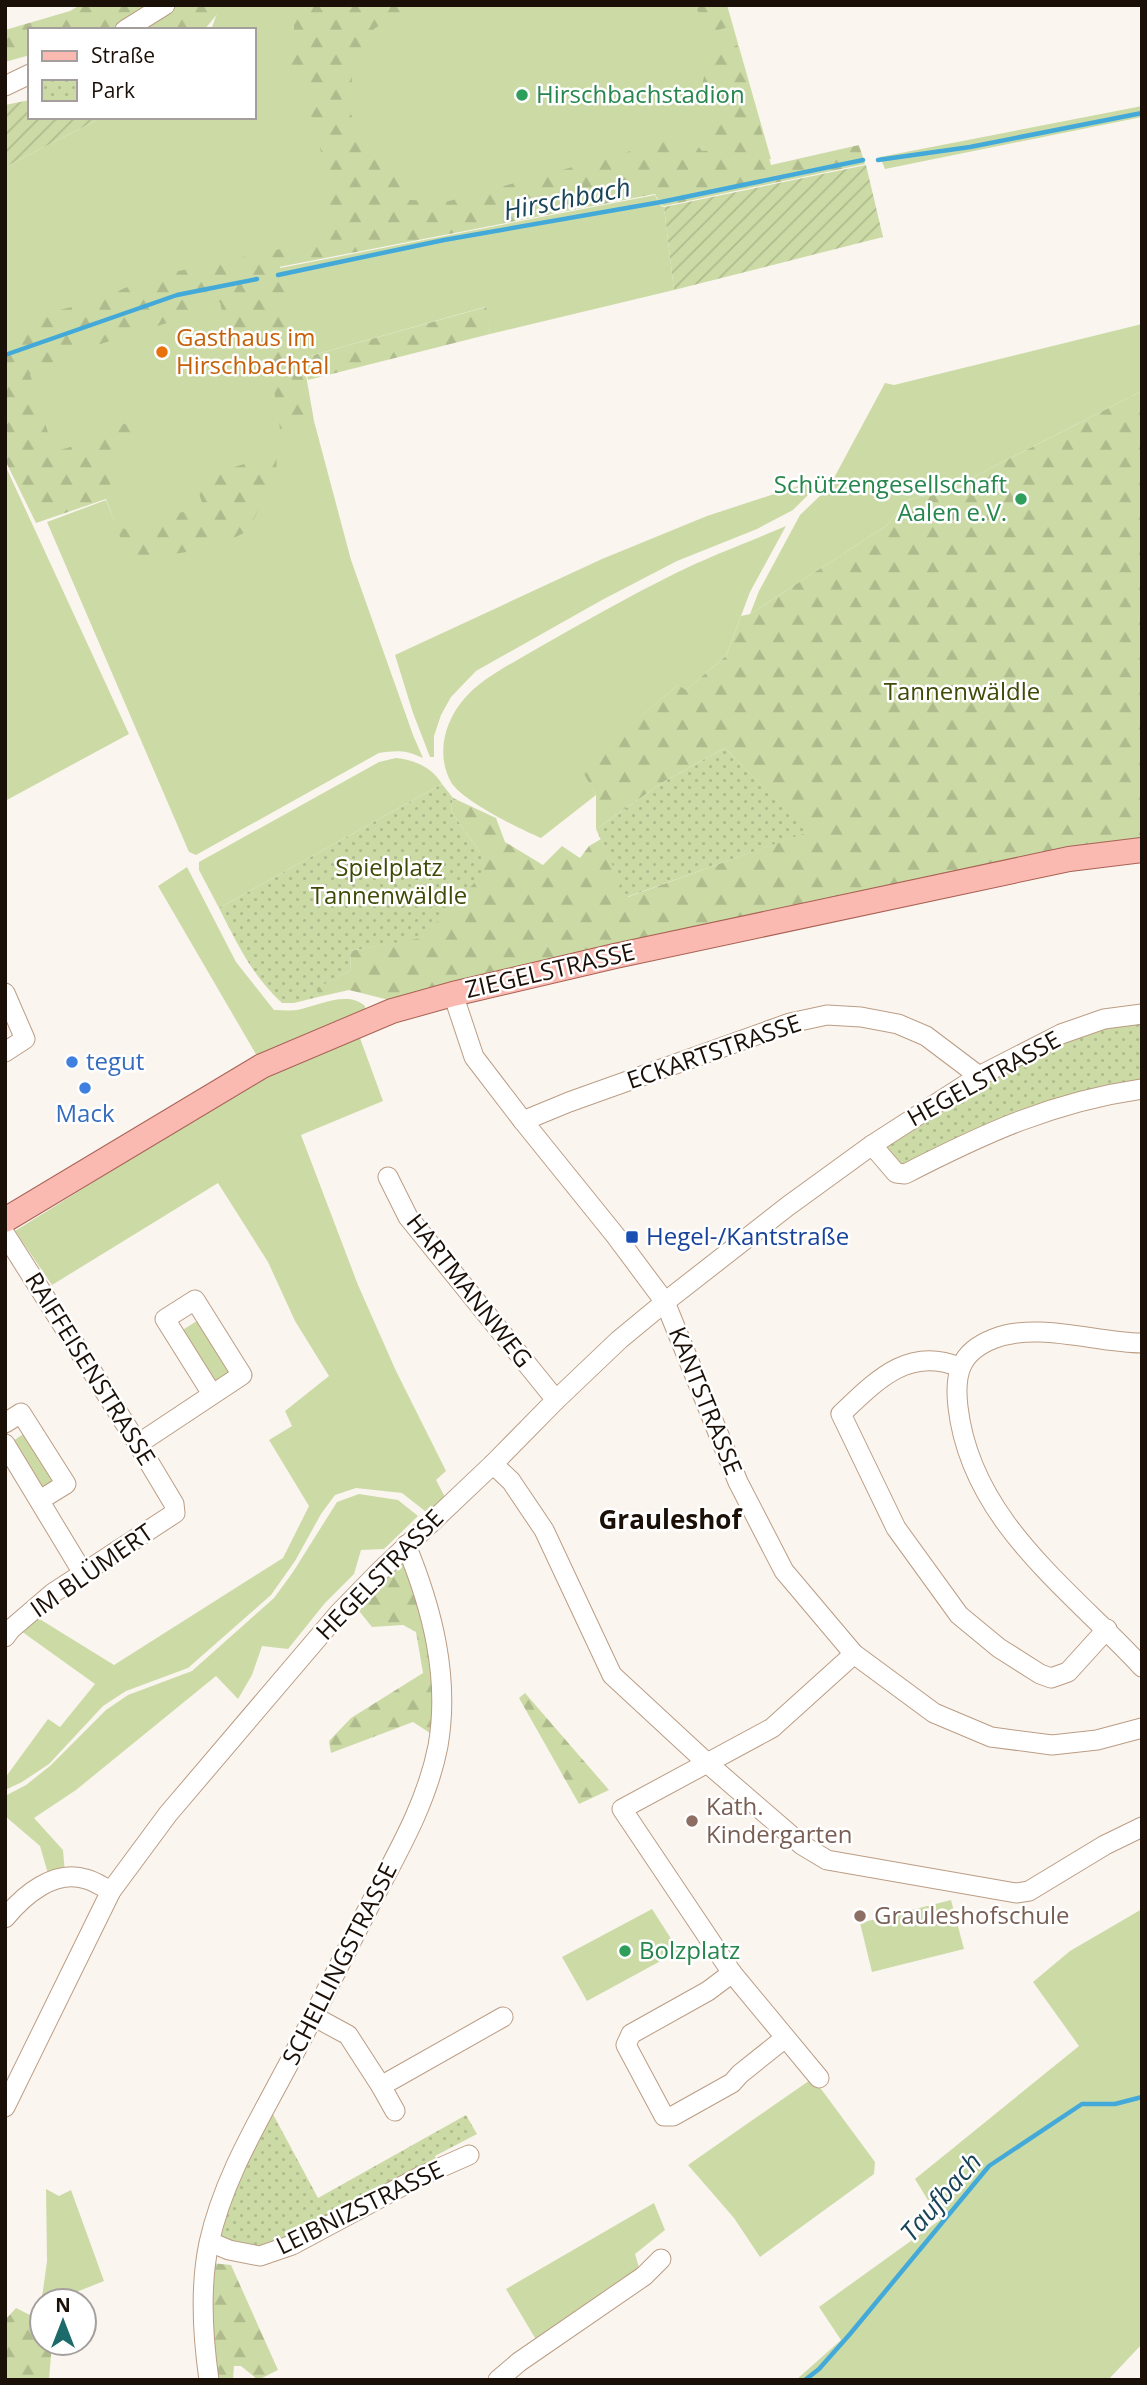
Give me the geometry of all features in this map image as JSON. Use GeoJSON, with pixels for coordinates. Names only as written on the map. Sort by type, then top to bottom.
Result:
{"type":"FeatureCollection","features":[{"type":"Feature","properties":{"kind":"main road","name":"ZIEGELSTRASSE"},"geometry":{"type":"LineString","coordinates":[[5,1220],[262,1066],[392,1011],[453,993],[615,956],[1042,865],[1142,850]]}},
{"type":"Feature","properties":{"kind":"street"},"geometry":{"type":"LineString","coordinates":[[131,27],[165,5]]}},
{"type":"Feature","properties":{"kind":"street"},"geometry":{"type":"LineString","coordinates":[[5,86],[28,75]]}},
{"type":"Feature","properties":{"kind":"street"},"geometry":{"type":"LineString","coordinates":[[5,993],[25,1039],[5,1052]]}},
{"type":"Feature","properties":{"kind":"street","name":"KANTSTRASSE"},"geometry":{"type":"LineString","coordinates":[[453,993],[474,1057],[615,1234],[665,1302],[738,1482],[784,1571],[854,1654],[934,1713],[991,1737],[1052,1745],[1097,1740],[1142,1728]]}},
{"type":"Feature","properties":{"kind":"street","name":"HEGELSTRASSE"},"geometry":{"type":"LineString","coordinates":[[5,2106],[111,1891],[168,1814],[339,1613],[556,1400],[619,1340],[665,1302],[788,1206],[872,1145],[979,1076],[1061,1034],[1104,1019],[1142,1014]]}},
{"type":"Feature","properties":{"kind":"street","name":"ECKARTSTRASSE"},"geometry":{"type":"LineString","coordinates":[[523,1121],[790,1023],[827,1015],[861,1017],[898,1024],[926,1036],[979,1076]]}},
{"type":"Feature","properties":{"kind":"street","name":"HEGELSTRASSE"},"geometry":{"type":"LineString","coordinates":[[872,1145],[896,1173],[905,1174],[967,1143],[1038,1113],[1070,1103],[1142,1089]]}},
{"type":"Feature","properties":{"kind":"street","name":"HARTMANNWEG"},"geometry":{"type":"LineString","coordinates":[[388,1177],[408,1217],[556,1400]]}},
{"type":"Feature","properties":{"kind":"street","name":"RAIFFEISENSTRASSE"},"geometry":{"type":"LineString","coordinates":[[5,1234],[174,1504]]}},
{"type":"Feature","properties":{"kind":"street"},"geometry":{"type":"LineString","coordinates":[[138,1444],[242,1375],[195,1300],[165,1319],[212,1394]]}},
{"type":"Feature","properties":{"kind":"street"},"geometry":{"type":"LineString","coordinates":[[1142,1343],[1025,1332],[994,1338],[971,1352],[959,1367],[955,1388],[960,1427],[978,1478],[1007,1528],[1142,1667]]}},
{"type":"Feature","properties":{"kind":"street"},"geometry":{"type":"LineString","coordinates":[[959,1367],[941,1359],[908,1363],[878,1380],[841,1414],[896,1528],[959,1615],[999,1648],[1040,1674],[1051,1678],[1068,1672],[1107,1629]]}},
{"type":"Feature","properties":{"kind":"street"},"geometry":{"type":"LineString","coordinates":[[5,1423],[22,1413],[66,1485],[40,1500]]}},
{"type":"Feature","properties":{"kind":"street"},"geometry":{"type":"LineString","coordinates":[[5,1444],[83,1573]]}},
{"type":"Feature","properties":{"kind":"street"},"geometry":{"type":"LineString","coordinates":[[493,1464],[511,1481],[544,1530],[612,1675],[802,1846],[827,1860],[1016,1893],[1029,1891],[1142,1827]]}},
{"type":"Feature","properties":{"kind":"street","name":"IM BLÜMERT"},"geometry":{"type":"LineString","coordinates":[[5,1637],[53,1593],[175,1513],[174,1504]]}},
{"type":"Feature","properties":{"kind":"street","name":"SCHELLINGSTRASSE"},"geometry":{"type":"LineString","coordinates":[[209,2380],[203,2333],[210,2242],[227,2188],[258,2119],[417,1816],[438,1744],[442,1694],[435,1635],[424,1588],[406,1545]]}},
{"type":"Feature","properties":{"kind":"street"},"geometry":{"type":"LineString","coordinates":[[818,2078],[732,1973],[622,1808],[772,1728],[854,1654]]}},
{"type":"Feature","properties":{"kind":"street"},"geometry":{"type":"LineString","coordinates":[[5,1918],[16,1905],[41,1886],[65,1876],[86,1879],[111,1891]]}},
{"type":"Feature","properties":{"kind":"street"},"geometry":{"type":"LineString","coordinates":[[732,1973],[708,1991],[631,2034],[626,2045],[664,2116],[673,2116],[732,2083],[785,2038]]}},
{"type":"Feature","properties":{"kind":"street"},"geometry":{"type":"LineString","coordinates":[[313,2016],[348,2035],[395,2111]]}},
{"type":"Feature","properties":{"kind":"street"},"geometry":{"type":"LineString","coordinates":[[381,2086],[503,2017]]}},
{"type":"Feature","properties":{"kind":"street","name":"LEIBNIZSTRASSE"},"geometry":{"type":"LineString","coordinates":[[210,2242],[229,2250],[260,2256],[292,2245],[419,2177],[469,2155]]}},
{"type":"Feature","properties":{"kind":"street"},"geometry":{"type":"LineString","coordinates":[[498,2380],[519,2362],[644,2276],[661,2259]]}},
{"type":"Feature","properties":{"kind":"green space"},"geometry":{"type":"Polygon","coordinates":[[[80,5],[220,5],[219,12],[206,28],[28,28],[28,56],[5,62],[5,30],[70,11],[80,5]]]}},
{"type":"Feature","properties":{"kind":"green space"},"geometry":{"type":"Polygon","coordinates":[[[220,5],[727,5],[771,159],[277,256],[280,268],[655,195],[664,207],[674,290],[490,334],[485,307],[303,358],[314,421],[351,560],[423,758],[401,751],[379,753],[196,855],[189,852],[47,522],[106,500],[115,523],[107,495],[5,428],[5,167],[99,119],[256,119],[256,28],[212,28],[220,5]]]}},
{"type":"Feature","properties":{"kind":"green space"},"geometry":{"type":"Polygon","coordinates":[[[319,5],[427,5],[375,28],[353,61],[350,112],[370,155],[400,179],[410,200],[449,201],[689,135],[702,151],[718,150],[702,85],[710,53],[737,45],[771,165],[859,145],[865,164],[664,206],[655,194],[279,267],[313,420],[280,429],[271,370],[259,363],[251,336],[228,326],[220,302],[180,314],[167,323],[72,353],[74,360],[30,374],[54,452],[102,437],[101,432],[138,419],[143,440],[101,453],[124,529],[203,506],[195,480],[277,453],[276,475],[248,531],[213,548],[114,563],[111,550],[120,537],[106,499],[36,523],[5,460],[5,331],[55,311],[92,302],[151,277],[326,239],[325,166],[307,101],[288,76],[294,52],[294,12],[319,5]]]}},
{"type":"Feature","properties":{"kind":"green space"},"geometry":{"type":"Polygon","coordinates":[[[696,5],[726,5],[732,26],[704,34],[696,5]]]}},
{"type":"Feature","properties":{"kind":"green space"},"geometry":{"type":"Polygon","coordinates":[[[28,100],[28,119],[99,119],[5,167],[5,105],[28,100]]]}},
{"type":"Feature","properties":{"kind":"green space"},"geometry":{"type":"Polygon","coordinates":[[[1142,106],[1142,117],[885,169],[880,157],[1142,106]]]}},
{"type":"Feature","properties":{"kind":"green space"},"geometry":{"type":"Polygon","coordinates":[[[866,165],[883,237],[674,290],[664,207],[866,165]]]}},
{"type":"Feature","properties":{"kind":"green space"},"geometry":{"type":"Polygon","coordinates":[[[486,307],[490,334],[308,380],[303,358],[486,307]]]}},
{"type":"Feature","properties":{"kind":"green space"},"geometry":{"type":"Polygon","coordinates":[[[1142,324],[1142,391],[946,491],[908,500],[886,526],[750,614],[759,591],[800,515],[824,492],[835,476],[885,383],[894,385],[1142,324]]]}},
{"type":"Feature","properties":{"kind":"green space","name":"Tannenwäldle"},"geometry":{"type":"Polygon","coordinates":[[[1142,391],[1142,842],[393,1001],[349,990],[318,997],[316,988],[351,970],[350,951],[422,937],[481,854],[451,811],[453,798],[496,818],[505,842],[543,865],[562,846],[580,858],[589,846],[601,839],[628,897],[807,832],[725,748],[665,781],[596,829],[596,795],[580,767],[678,685],[686,690],[726,656],[741,616],[750,614],[886,526],[908,500],[946,491],[1142,391]]]}},
{"type":"Feature","properties":{"kind":"green space"},"geometry":{"type":"Polygon","coordinates":[[[5,465],[129,734],[5,801],[5,465]]]}},
{"type":"Feature","properties":{"kind":"green space"},"geometry":{"type":"Polygon","coordinates":[[[814,481],[818,485],[793,510],[757,529],[677,561],[476,671],[451,697],[441,715],[434,736],[434,757],[430,757],[395,655],[602,559],[707,516],[814,481]]]}},
{"type":"Feature","properties":{"kind":"green space"},"geometry":{"type":"Polygon","coordinates":[[[786,526],[750,592],[726,656],[685,691],[678,685],[581,767],[596,795],[541,838],[479,806],[451,782],[446,772],[443,750],[447,728],[457,708],[480,684],[555,638],[657,583],[701,561],[786,526]]]}},
{"type":"Feature","properties":{"kind":"green space"},"geometry":{"type":"Polygon","coordinates":[[[725,748],[808,832],[627,897],[596,829],[665,781],[725,748]]]}},
{"type":"Feature","properties":{"kind":"green space"},"geometry":{"type":"Polygon","coordinates":[[[396,758],[422,765],[442,784],[219,908],[199,870],[199,862],[379,762],[396,758]]]}},
{"type":"Feature","properties":{"kind":"green space","name":"Spielplatz Tannenwäldle"},"geometry":{"type":"Polygon","coordinates":[[[442,784],[453,798],[451,811],[481,854],[483,874],[421,938],[350,951],[351,970],[317,988],[318,997],[282,1003],[254,970],[219,908],[442,784]]]}},
{"type":"Feature","properties":{"kind":"green space"},"geometry":{"type":"Polygon","coordinates":[[[187,867],[236,962],[274,1010],[297,1010],[332,1000],[350,999],[365,1006],[365,1010],[257,1056],[158,886],[187,867]]]}},
{"type":"Feature","properties":{"kind":"green space"},"geometry":{"type":"Polygon","coordinates":[[[1142,1014],[1142,1089],[1123,1092],[905,1174],[872,1145],[1061,1034],[1142,1014]]]}},
{"type":"Feature","properties":{"kind":"green space"},"geometry":{"type":"Polygon","coordinates":[[[360,1038],[383,1101],[301,1135],[358,1285],[396,1371],[446,1471],[436,1480],[446,1499],[430,1515],[402,1493],[356,1488],[335,1495],[271,1595],[188,1668],[126,1691],[103,1706],[49,1764],[5,1790],[5,1778],[48,1719],[60,1727],[95,1684],[21,1631],[38,1618],[114,1665],[283,1558],[309,1506],[269,1440],[292,1426],[285,1411],[329,1376],[295,1321],[268,1262],[218,1183],[52,1285],[15,1231],[206,1112],[278,1072],[360,1038]]]}},
{"type":"Feature","properties":{"kind":"green space"},"geometry":{"type":"Polygon","coordinates":[[[200,1319],[232,1370],[214,1382],[181,1331],[200,1319]]]}},
{"type":"Feature","properties":{"kind":"green space"},"geometry":{"type":"Polygon","coordinates":[[[28,1431],[59,1482],[41,1493],[10,1443],[28,1431]]]}},
{"type":"Feature","properties":{"kind":"green space"},"geometry":{"type":"Polygon","coordinates":[[[359,1494],[398,1500],[418,1516],[384,1549],[361,1550],[354,1574],[325,1603],[288,1649],[262,1646],[252,1675],[238,1699],[216,1676],[76,1790],[34,1818],[63,1850],[65,1873],[49,1877],[40,1846],[5,1816],[5,1796],[26,1785],[50,1766],[106,1710],[128,1695],[192,1671],[274,1598],[337,1502],[359,1494]]]}},
{"type":"Feature","properties":{"kind":"green space"},"geometry":{"type":"Polygon","coordinates":[[[403,1559],[429,1636],[434,1695],[430,1733],[413,1722],[331,1753],[329,1741],[351,1718],[423,1673],[416,1632],[403,1625],[372,1627],[355,1606],[403,1559]]]}},
{"type":"Feature","properties":{"kind":"green space"},"geometry":{"type":"Polygon","coordinates":[[[525,1693],[609,1790],[579,1804],[519,1698],[525,1693]]]}},
{"type":"Feature","properties":{"kind":"green space"},"geometry":{"type":"Polygon","coordinates":[[[951,1900],[964,1949],[872,1972],[860,1923],[951,1900]]]}},
{"type":"Feature","properties":{"kind":"green space"},"geometry":{"type":"Polygon","coordinates":[[[652,1909],[679,1951],[587,2001],[562,1957],[652,1909]]]}},
{"type":"Feature","properties":{"kind":"green space"},"geometry":{"type":"Polygon","coordinates":[[[1142,1909],[1142,2344],[1108,2380],[796,2380],[841,2340],[819,2307],[940,2220],[915,2179],[1079,2046],[1033,1982],[1070,1951],[1142,1909]]]}},
{"type":"Feature","properties":{"kind":"green space"},"geometry":{"type":"Polygon","coordinates":[[[813,2078],[875,2162],[874,2174],[760,2257],[734,2218],[688,2165],[813,2078]]]}},
{"type":"Feature","properties":{"kind":"green space"},"geometry":{"type":"Polygon","coordinates":[[[267,2103],[318,2198],[466,2115],[477,2134],[435,2156],[440,2167],[260,2256],[210,2242],[267,2103]]]}},
{"type":"Feature","properties":{"kind":"green space"},"geometry":{"type":"Polygon","coordinates":[[[46,2189],[59,2196],[71,2190],[104,2281],[89,2287],[43,2287],[47,2261],[46,2189]]]}},
{"type":"Feature","properties":{"kind":"green space"},"geometry":{"type":"Polygon","coordinates":[[[654,2203],[665,2230],[635,2254],[641,2274],[538,2343],[506,2289],[654,2203]]]}},
{"type":"Feature","properties":{"kind":"green space"},"geometry":{"type":"Polygon","coordinates":[[[211,2263],[231,2265],[278,2370],[258,2380],[241,2366],[234,2366],[233,2380],[214,2380],[211,2263]]]}},
{"type":"Feature","properties":{"kind":"green space"},"geometry":{"type":"Polygon","coordinates":[[[16,2308],[28,2314],[28,2357],[51,2357],[49,2380],[5,2380],[5,2320],[16,2308]]]}},
{"type":"Feature","properties":{"kind":"waterway","name":"Hirschbach"},"geometry":{"type":"LineString","coordinates":[[878,160],[970,147],[1142,113]]}},
{"type":"Feature","properties":{"kind":"waterway","name":"Hirschbach"},"geometry":{"type":"LineString","coordinates":[[278,275],[444,240],[661,202],[863,160]]}},
{"type":"Feature","properties":{"kind":"waterway","name":"Hirschbach"},"geometry":{"type":"LineString","coordinates":[[5,355],[177,295],[257,279]]}},
{"type":"Feature","properties":{"kind":"waterway","name":"Taufbach"},"geometry":{"type":"LineString","coordinates":[[805,2380],[819,2369],[850,2334],[989,2166],[1082,2104],[1115,2104],[1142,2097]]}},
{"type":"Feature","properties":{"kind":"place","name":"Hirschbachstadion"},"geometry":{"type":"Point","coordinates":[522,95]}},
{"type":"Feature","properties":{"kind":"place","name":"Gasthaus im Hirschbachtal"},"geometry":{"type":"Point","coordinates":[162,352]}},
{"type":"Feature","properties":{"kind":"place","name":"Schützengesellschaft Aalen e.V."},"geometry":{"type":"Point","coordinates":[1021,499]}},
{"type":"Feature","properties":{"kind":"place","name":"tegut"},"geometry":{"type":"Point","coordinates":[72,1062]}},
{"type":"Feature","properties":{"kind":"place","name":"Mack"},"geometry":{"type":"Point","coordinates":[85,1088]}},
{"type":"Feature","properties":{"kind":"place","name":"Hegel-/Kantstraße"},"geometry":{"type":"Point","coordinates":[632,1237]}},
{"type":"Feature","properties":{"kind":"place","name":"Kath. Kindergarten"},"geometry":{"type":"Point","coordinates":[692,1821]}},
{"type":"Feature","properties":{"kind":"place","name":"Grauleshofschule"},"geometry":{"type":"Point","coordinates":[860,1916]}},
{"type":"Feature","properties":{"kind":"place","name":"Bolzplatz"},"geometry":{"type":"Point","coordinates":[625,1951]}},
{"type":"Feature","properties":{"kind":"district","name":"Grauleshof"},"geometry":{"type":"Point","coordinates":[670,1520]}}]}
